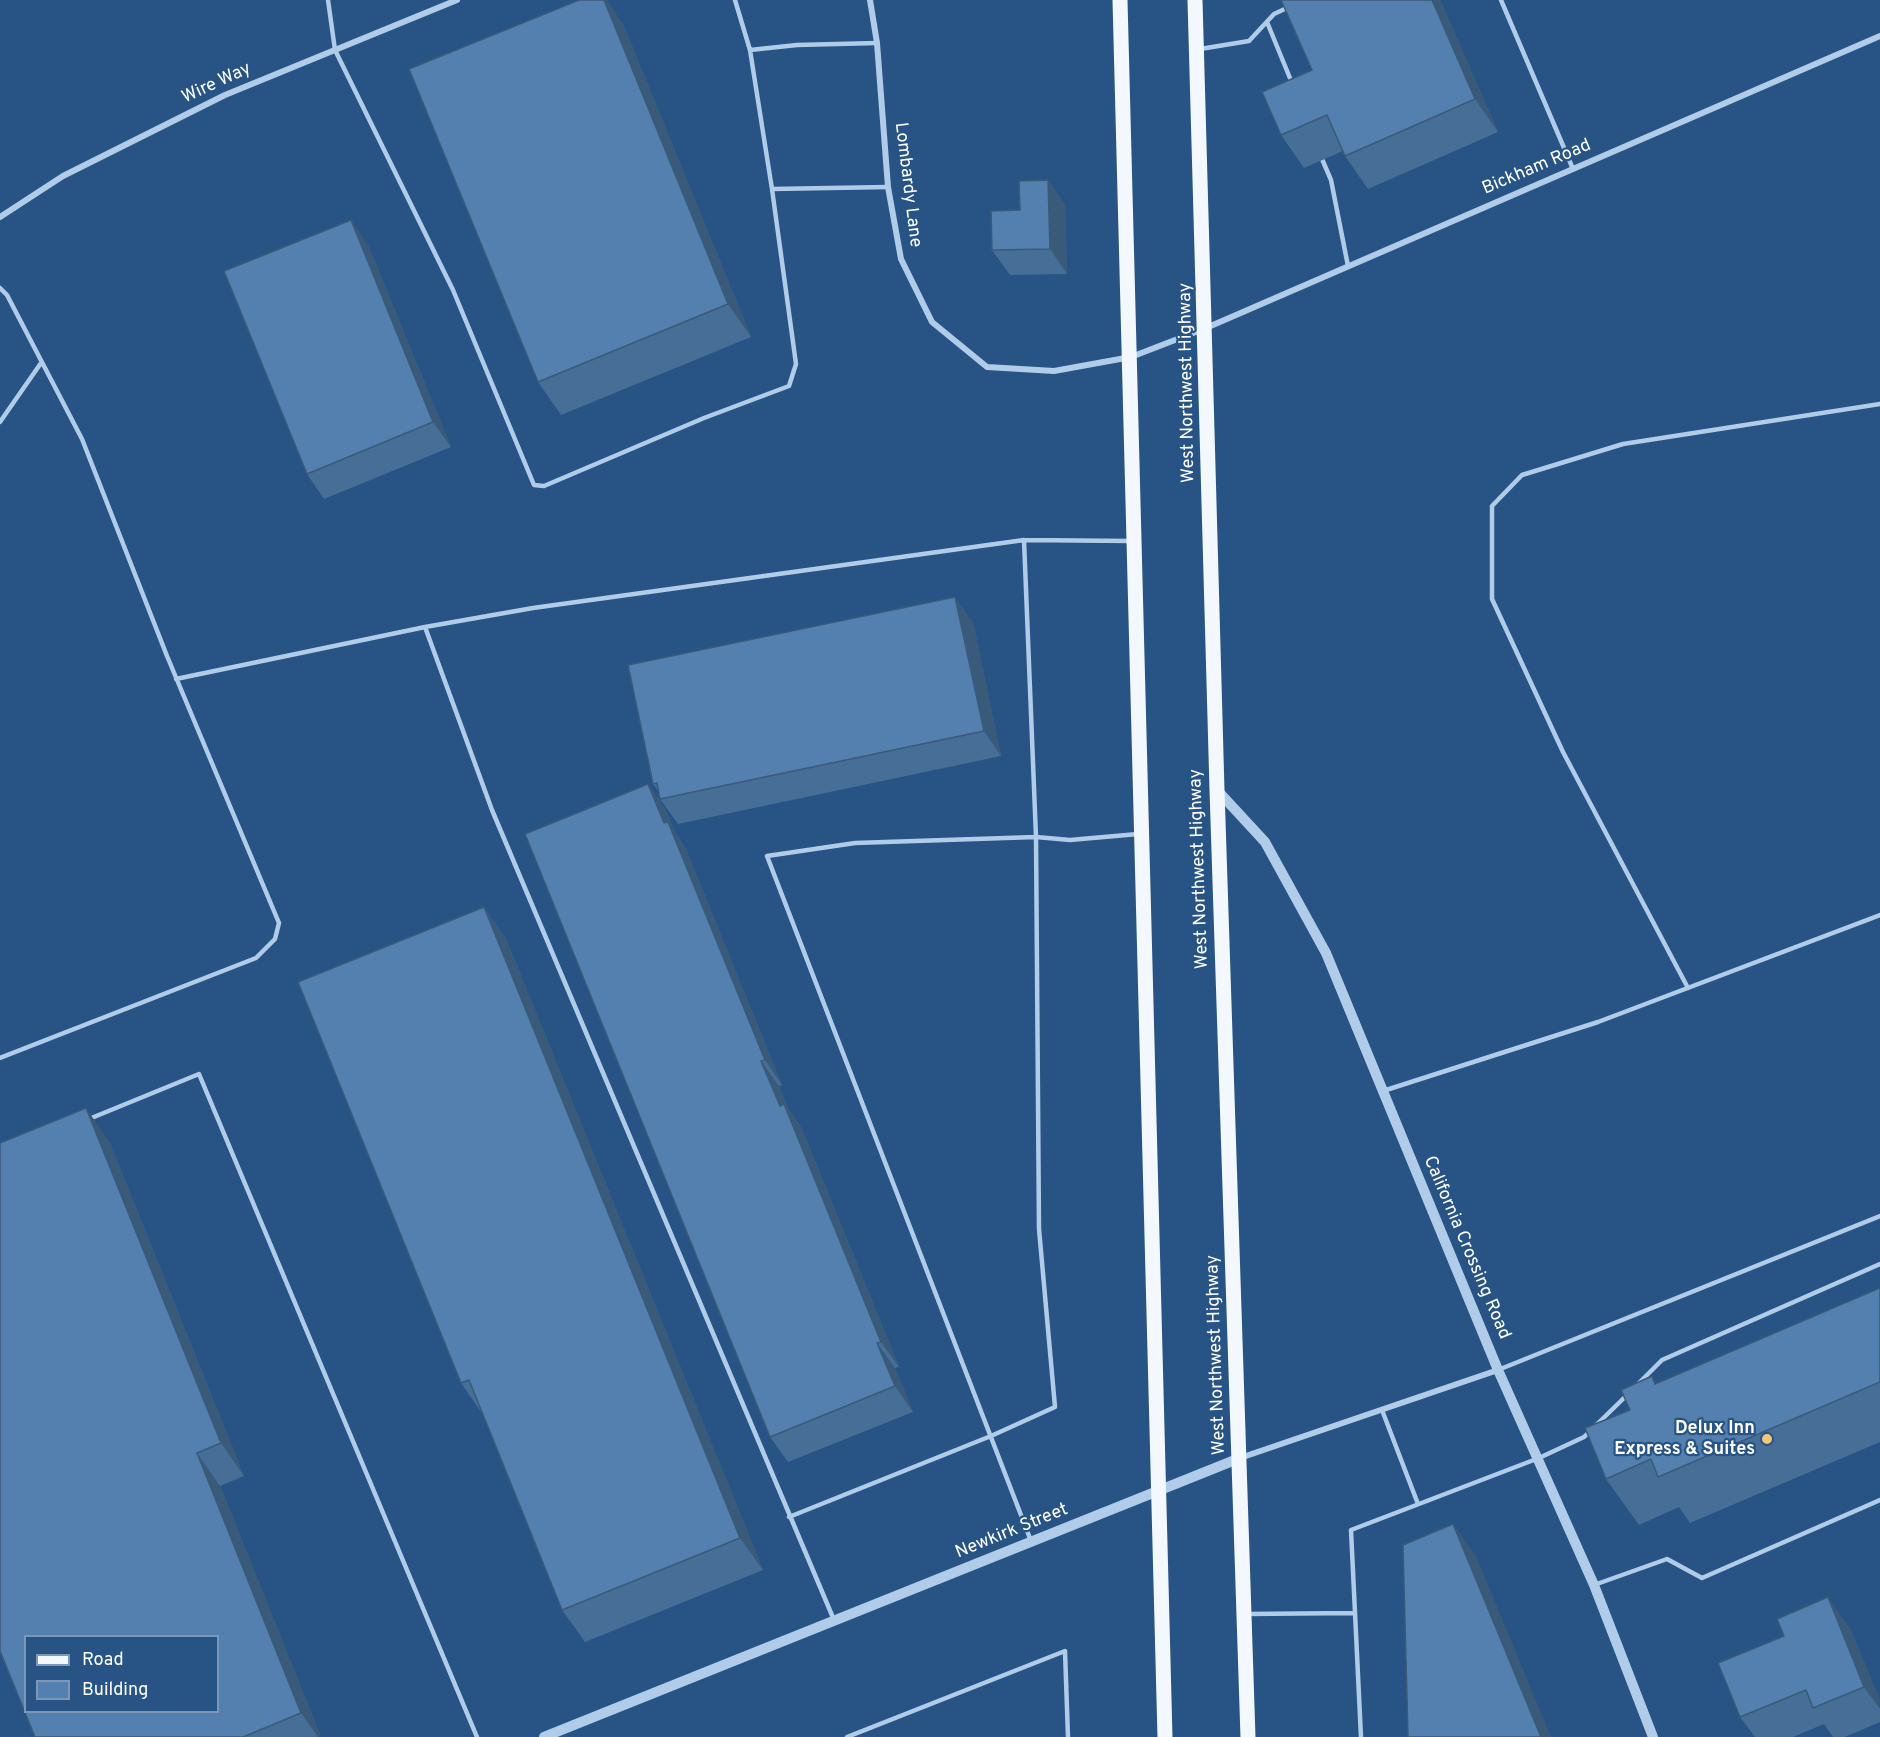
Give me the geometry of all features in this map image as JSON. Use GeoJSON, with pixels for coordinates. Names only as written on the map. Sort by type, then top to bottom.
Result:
{"type":"FeatureCollection","features":[{"type":"Feature","properties":{"kind":"main road"},"geometry":{"type":"LineString","coordinates":[[1120,0],[1165,1737]]}},
{"type":"Feature","properties":{"kind":"main road","name":"West Northwest Highway"},"geometry":{"type":"LineString","coordinates":[[1196,0],[1217,790],[1248,1737]]}},
{"type":"Feature","properties":{"kind":"street","name":"Wire Way"},"geometry":{"type":"LineString","coordinates":[[0,217],[83,166],[225,95],[457,0]]}},
{"type":"Feature","properties":{"kind":"street","name":"Lombardy Lane"},"geometry":{"type":"LineString","coordinates":[[870,0],[877,43],[888,187],[901,259],[932,322],[987,367],[1054,371],[1131,357],[1206,328]]}},
{"type":"Feature","properties":{"kind":"street","name":"Bickham Road"},"geometry":{"type":"LineString","coordinates":[[1206,328],[1880,36]]}},
{"type":"Feature","properties":{"kind":"street","name":"California Crossing Road"},"geometry":{"type":"LineString","coordinates":[[1217,790],[1265,842],[1326,953],[1498,1370],[1594,1585],[1653,1737]]}},
{"type":"Feature","properties":{"kind":"street","name":"Newkirk Street"},"geometry":{"type":"LineString","coordinates":[[544,1737],[556,1735],[1240,1458],[1498,1370]]}},
{"type":"Feature","properties":{"kind":"lane"},"geometry":{"type":"LineString","coordinates":[[328,0],[335,50],[453,290],[534,485],[544,486],[704,418],[789,386],[796,364],[772,189],[750,50],[735,0]]}},
{"type":"Feature","properties":{"kind":"lane"},"geometry":{"type":"LineString","coordinates":[[1501,0],[1573,169]]}},
{"type":"Feature","properties":{"kind":"lane"},"geometry":{"type":"LineString","coordinates":[[1197,50],[1250,41],[1274,14],[1295,4]]}},
{"type":"Feature","properties":{"kind":"lane"},"geometry":{"type":"LineString","coordinates":[[1267,22],[1297,95]]}},
{"type":"Feature","properties":{"kind":"lane"},"geometry":{"type":"LineString","coordinates":[[750,50],[797,45],[877,43]]}},
{"type":"Feature","properties":{"kind":"lane"},"geometry":{"type":"LineString","coordinates":[[1322,159],[1331,180],[1348,266]]}},
{"type":"Feature","properties":{"kind":"lane"},"geometry":{"type":"LineString","coordinates":[[772,189],[888,187]]}},
{"type":"Feature","properties":{"kind":"lane"},"geometry":{"type":"LineString","coordinates":[[0,288],[7,295],[82,440],[176,679],[279,923],[275,939],[256,958],[0,1058]]}},
{"type":"Feature","properties":{"kind":"lane"},"geometry":{"type":"LineString","coordinates":[[0,422],[41,363]]}},
{"type":"Feature","properties":{"kind":"lane"},"geometry":{"type":"LineString","coordinates":[[1689,988],[1563,752],[1492,599],[1492,506],[1522,475],[1623,444],[1880,404]]}},
{"type":"Feature","properties":{"kind":"lane"},"geometry":{"type":"LineString","coordinates":[[176,679],[425,627],[533,608],[1024,540],[1135,541]]}},
{"type":"Feature","properties":{"kind":"lane"},"geometry":{"type":"LineString","coordinates":[[789,1517],[991,1436],[1055,1407],[1039,1229],[1036,837],[1024,540]]}},
{"type":"Feature","properties":{"kind":"lane"},"geometry":{"type":"LineString","coordinates":[[425,627],[492,810],[835,1622]]}},
{"type":"Feature","properties":{"kind":"lane"},"geometry":{"type":"LineString","coordinates":[[1031,1541],[767,856],[855,843],[1036,837],[1070,840],[1142,834]]}},
{"type":"Feature","properties":{"kind":"lane"},"geometry":{"type":"LineString","coordinates":[[1383,1091],[1598,1022],[1880,915]]}},
{"type":"Feature","properties":{"kind":"lane"},"geometry":{"type":"LineString","coordinates":[[77,1123],[199,1074],[477,1737]]}},
{"type":"Feature","properties":{"kind":"lane"},"geometry":{"type":"LineString","coordinates":[[1498,1370],[1880,1216]]}},
{"type":"Feature","properties":{"kind":"lane"},"geometry":{"type":"LineString","coordinates":[[1361,1737],[1351,1530],[1539,1458],[1584,1437],[1662,1360],[1880,1264]]}},
{"type":"Feature","properties":{"kind":"lane"},"geometry":{"type":"LineString","coordinates":[[1382,1410],[1418,1504]]}},
{"type":"Feature","properties":{"kind":"lane"},"geometry":{"type":"LineString","coordinates":[[1594,1585],[1667,1559],[1702,1578],[1880,1500]]}},
{"type":"Feature","properties":{"kind":"lane"},"geometry":{"type":"LineString","coordinates":[[1244,1614],[1355,1613]]}},
{"type":"Feature","properties":{"kind":"lane"},"geometry":{"type":"LineString","coordinates":[[847,1737],[1065,1651],[1068,1737]]}},
{"type":"Feature","properties":{"kind":"building"},"geometry":{"type":"Polygon","coordinates":[[[579,0],[604,0],[728,304],[538,382],[409,69],[579,0]]]}},
{"type":"Feature","properties":{"kind":"building"},"geometry":{"type":"Polygon","coordinates":[[[1281,0],[1432,0],[1475,99],[1345,156],[1327,115],[1281,135],[1262,92],[1312,70],[1281,0]]]}},
{"type":"Feature","properties":{"kind":"building"},"geometry":{"type":"Polygon","coordinates":[[[1048,180],[1050,249],[992,250],[991,211],[1020,210],[1019,181],[1048,180]]]}},
{"type":"Feature","properties":{"kind":"building"},"geometry":{"type":"Polygon","coordinates":[[[351,220],[433,422],[307,474],[224,271],[351,220]]]}},
{"type":"Feature","properties":{"kind":"building"},"geometry":{"type":"Polygon","coordinates":[[[955,597],[984,731],[660,799],[657,783],[653,784],[628,665],[955,597]]]}},
{"type":"Feature","properties":{"kind":"building"},"geometry":{"type":"Polygon","coordinates":[[[648,784],[664,823],[668,822],[765,1060],[761,1061],[780,1106],[784,1104],[881,1342],[877,1343],[895,1386],[770,1437],[525,834],[648,784]]]}},
{"type":"Feature","properties":{"kind":"building"},"geometry":{"type":"Polygon","coordinates":[[[484,907],[740,1538],[562,1610],[469,1380],[461,1383],[298,982],[484,907]]]}},
{"type":"Feature","properties":{"kind":"building"},"geometry":{"type":"Polygon","coordinates":[[[86,1108],[221,1443],[197,1453],[301,1713],[243,1737],[35,1737],[25,1713],[219,1713],[219,1635],[24,1635],[24,1710],[0,1651],[0,1143],[86,1108]]]}},
{"type":"Feature","properties":{"kind":"building"},"geometry":{"type":"Polygon","coordinates":[[[1880,1288],[1880,1382],[1658,1477],[1651,1459],[1606,1479],[1585,1428],[1630,1410],[1621,1390],[1652,1376],[1655,1384],[1880,1288]]]}},
{"type":"Feature","properties":{"kind":"building"},"geometry":{"type":"Polygon","coordinates":[[[1453,1524],[1541,1737],[1408,1737],[1403,1545],[1453,1524]]]}},
{"type":"Feature","properties":{"kind":"building"},"geometry":{"type":"Polygon","coordinates":[[[1828,1597],[1864,1687],[1813,1708],[1806,1690],[1740,1717],[1718,1663],[1784,1636],[1777,1619],[1828,1597]]]}},
{"type":"Feature","properties":{"kind":"place","name":"Delux Inn Express & Suites"},"geometry":{"type":"Point","coordinates":[1767,1439]}}]}
